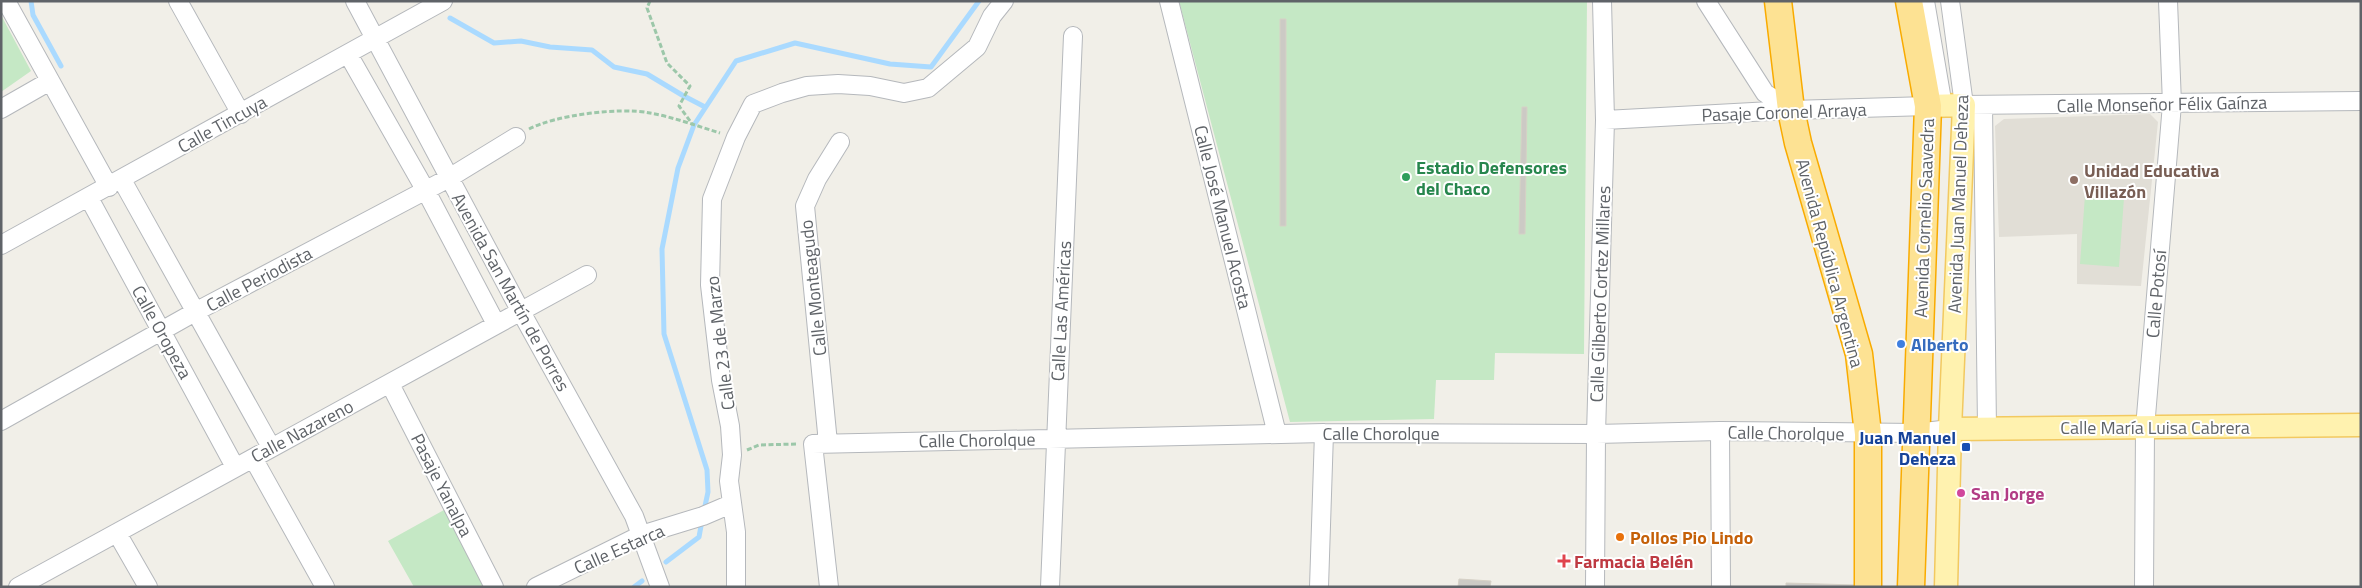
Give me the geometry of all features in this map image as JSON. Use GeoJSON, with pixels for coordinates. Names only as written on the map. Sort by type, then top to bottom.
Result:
{"type":"FeatureCollection","features":[{"type":"Feature","properties":{"kind":"highway","name":"Avenida República Argentina"},"geometry":{"type":"LineString","coordinates":[[1778,1],[1791,110],[1798,144],[1859,354],[1868,434],[1868,587]]}},
{"type":"Feature","properties":{"kind":"highway","name":"Avenida Cornelio Saavedra"},"geometry":{"type":"LineString","coordinates":[[1909,1],[1955,106],[1916,434],[1911,587]]}},
{"type":"Feature","properties":{"kind":"main road","name":"Avenida Juan Manuel Deheza"},"geometry":{"type":"LineString","coordinates":[[1946,587],[1955,106]]}},
{"type":"Feature","properties":{"kind":"main road","name":"Calle María Luisa Cabrera"},"geometry":{"type":"LineString","coordinates":[[1950,429],[2361,425]]}},
{"type":"Feature","properties":{"kind":"street"},"geometry":{"type":"LineString","coordinates":[[6,1],[50,81],[116,183],[195,312],[271,447]]}},
{"type":"Feature","properties":{"kind":"street"},"geometry":{"type":"LineString","coordinates":[[178,1],[241,114]]}},
{"type":"Feature","properties":{"kind":"street","name":"Avenida San Martín de Porres"},"geometry":{"type":"LineString","coordinates":[[355,1],[520,310],[634,516],[660,587]]}},
{"type":"Feature","properties":{"kind":"street","name":"Calle Tincuya"},"geometry":{"type":"LineString","coordinates":[[1,245],[443,1]]}},
{"type":"Feature","properties":{"kind":"street","name":"Calle 23 de Marzo"},"geometry":{"type":"LineString","coordinates":[[736,587],[736,532],[729,481],[732,455],[730,426],[721,380],[710,285],[712,200],[736,137],[753,104],[807,86],[838,84],[870,86],[904,92],[928,88],[977,46],[992,16],[1004,1]]}},
{"type":"Feature","properties":{"kind":"street","name":"Calle José Manuel Acosta"},"geometry":{"type":"LineString","coordinates":[[1169,1],[1277,434]]}},
{"type":"Feature","properties":{"kind":"street","name":"Calle Gilberto Cortez Millares"},"geometry":{"type":"LineString","coordinates":[[1595,587],[1596,434],[1605,120],[1602,1]]}},
{"type":"Feature","properties":{"kind":"street"},"geometry":{"type":"LineString","coordinates":[[1706,1],[1765,92],[1791,110]]}},
{"type":"Feature","properties":{"kind":"street"},"geometry":{"type":"LineString","coordinates":[[1926,1],[1955,106]]}},
{"type":"Feature","properties":{"kind":"street","name":"Avenida Juan Manuel Deheza"},"geometry":{"type":"LineString","coordinates":[[1950,1],[1955,106],[1987,428]]}},
{"type":"Feature","properties":{"kind":"street","name":"Calle Potosí"},"geometry":{"type":"LineString","coordinates":[[2144,587],[2145,428],[2172,104],[2168,1]]}},
{"type":"Feature","properties":{"kind":"street","name":"Calle Las Américas"},"geometry":{"type":"LineString","coordinates":[[1050,587],[1073,36]]}},
{"type":"Feature","properties":{"kind":"street","name":"Avenida San Martín de Porres"},"geometry":{"type":"LineString","coordinates":[[348,54],[426,191],[496,324]]}},
{"type":"Feature","properties":{"kind":"street"},"geometry":{"type":"LineString","coordinates":[[1,109],[50,81]]}},
{"type":"Feature","properties":{"kind":"street","name":"Calle Monseñor Félix Gaínza"},"geometry":{"type":"LineString","coordinates":[[1955,106],[2361,101]]}},
{"type":"Feature","properties":{"kind":"street","name":"Pasaje Coronel Arraya"},"geometry":{"type":"LineString","coordinates":[[1605,120],[1791,110],[1955,106]]}},
{"type":"Feature","properties":{"kind":"street","name":"Calle Periodista"},"geometry":{"type":"LineString","coordinates":[[1,421],[195,312],[426,191],[516,137]]}},
{"type":"Feature","properties":{"kind":"street","name":"Calle Monteagudo"},"geometry":{"type":"LineString","coordinates":[[829,587],[805,206],[817,179],[840,142]]}},
{"type":"Feature","properties":{"kind":"street","name":"Calle Oropeza"},"geometry":{"type":"LineString","coordinates":[[89,198],[235,467]]}},
{"type":"Feature","properties":{"kind":"street","name":"Calle Nazareno"},"geometry":{"type":"LineString","coordinates":[[18,587],[271,447],[390,384],[520,310],[587,275]]}},
{"type":"Feature","properties":{"kind":"street","name":"Pasaje Yanalpa"},"geometry":{"type":"LineString","coordinates":[[390,384],[494,587]]}},
{"type":"Feature","properties":{"kind":"street","name":"Calle Chorolque"},"geometry":{"type":"LineString","coordinates":[[821,444],[1324,433],[1596,434],[1720,432],[1916,434],[1950,429]]}},
{"type":"Feature","properties":{"kind":"street"},"geometry":{"type":"LineString","coordinates":[[1720,432],[1721,587]]}},
{"type":"Feature","properties":{"kind":"street"},"geometry":{"type":"LineString","coordinates":[[1319,587],[1324,433]]}},
{"type":"Feature","properties":{"kind":"street"},"geometry":{"type":"LineString","coordinates":[[252,458],[325,587]]}},
{"type":"Feature","properties":{"kind":"street","name":"Calle Estarca"},"geometry":{"type":"LineString","coordinates":[[536,587],[641,535],[704,516],[731,504]]}},
{"type":"Feature","properties":{"kind":"street"},"geometry":{"type":"LineString","coordinates":[[117,533],[148,587]]}},
{"type":"Feature","properties":{"kind":"path"},"geometry":{"type":"LineString","coordinates":[[650,1],[647,8],[667,63],[690,86],[679,106],[694,126]]}},
{"type":"Feature","properties":{"kind":"path"},"geometry":{"type":"LineString","coordinates":[[516,137],[544,121],[611,111],[649,113],[736,137]]}},
{"type":"Feature","properties":{"kind":"path"},"geometry":{"type":"LineString","coordinates":[[732,455],[759,446],[821,444]]}},
{"type":"Feature","properties":{"kind":"shaded area","name":"Unidad Educativa Villazón"},"geometry":{"type":"Polygon","coordinates":[[[2150,114],[2158,122],[2141,286],[2077,284],[2077,234],[1999,237],[1995,126],[2004,119],[2150,114]]]}},
{"type":"Feature","properties":{"kind":"green space","name":"Estadio Defensores del Chaco"},"geometry":{"type":"Polygon","coordinates":[[[1179,1],[1587,1],[1584,354],[1495,353],[1494,380],[1436,380],[1434,419],[1290,422],[1179,1]]]}},
{"type":"Feature","properties":{"kind":"green space"},"geometry":{"type":"Polygon","coordinates":[[[1,15],[31,71],[1,92],[1,15]]]}},
{"type":"Feature","properties":{"kind":"green space"},"geometry":{"type":"Polygon","coordinates":[[[2085,195],[2124,198],[2119,267],[2080,264],[2085,195]]]}},
{"type":"Feature","properties":{"kind":"green space"},"geometry":{"type":"Polygon","coordinates":[[[444,510],[487,585],[486,587],[414,587],[388,541],[444,510]]]}},
{"type":"Feature","properties":{"kind":"building"},"geometry":{"type":"Polygon","coordinates":[[[1280,19],[1286,19],[1286,226],[1280,226],[1280,19]]]}},
{"type":"Feature","properties":{"kind":"building"},"geometry":{"type":"Polygon","coordinates":[[[1522,107],[1527,107],[1525,234],[1519,234],[1522,107]]]}},
{"type":"Feature","properties":{"kind":"building"},"geometry":{"type":"Polygon","coordinates":[[[1459,579],[1491,581],[1490,587],[1458,587],[1459,579]]]}},
{"type":"Feature","properties":{"kind":"building"},"geometry":{"type":"Polygon","coordinates":[[[1786,583],[1856,585],[1856,587],[1786,587],[1786,583]]]}},
{"type":"Feature","properties":{"kind":"waterway"},"geometry":{"type":"LineString","coordinates":[[31,1],[33,15],[61,66]]}},
{"type":"Feature","properties":{"kind":"waterway"},"geometry":{"type":"LineString","coordinates":[[705,506],[708,492],[707,470],[664,334],[662,249],[678,168],[694,125],[736,61],[795,43],[890,64],[931,67],[979,1]]}},
{"type":"Feature","properties":{"kind":"waterway"},"geometry":{"type":"LineString","coordinates":[[450,18],[494,43],[521,41],[550,47],[592,50],[614,67],[647,74],[705,107]]}},
{"type":"Feature","properties":{"kind":"waterway"},"geometry":{"type":"LineString","coordinates":[[666,562],[699,537],[701,526]]}},
{"type":"Feature","properties":{"kind":"waterway"},"geometry":{"type":"LineString","coordinates":[[634,587],[642,581]]}},
{"type":"Feature","properties":{"kind":"place","name":"Estadio Defensores del Chaco"},"geometry":{"type":"Point","coordinates":[1406,177]}},
{"type":"Feature","properties":{"kind":"place","name":"Unidad Educativa Villazón"},"geometry":{"type":"Point","coordinates":[2074,180]}},
{"type":"Feature","properties":{"kind":"place","name":"Alberto"},"geometry":{"type":"Point","coordinates":[1901,344]}},
{"type":"Feature","properties":{"kind":"place","name":"Juan Manuel Deheza"},"geometry":{"type":"Point","coordinates":[1966,447]}},
{"type":"Feature","properties":{"kind":"place","name":"San Jorge"},"geometry":{"type":"Point","coordinates":[1961,493]}},
{"type":"Feature","properties":{"kind":"place","name":"Pollos Pio Lindo"},"geometry":{"type":"Point","coordinates":[1620,537]}},
{"type":"Feature","properties":{"kind":"place","name":"Farmacia Belén"},"geometry":{"type":"Point","coordinates":[1564,561]}}]}
